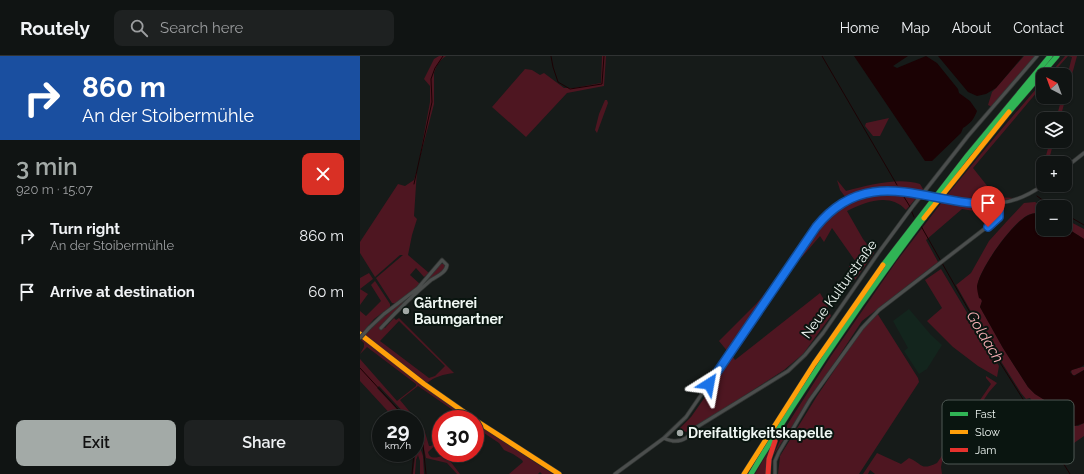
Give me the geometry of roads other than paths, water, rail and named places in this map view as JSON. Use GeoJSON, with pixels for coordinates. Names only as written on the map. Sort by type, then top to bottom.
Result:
{"type":"FeatureCollection","features":[{"type":"Feature","properties":{"kind":"main road"},"geometry":{"type":"LineString","coordinates":[[744,474],[836,331],[979,140],[1050,56]]}},
{"type":"Feature","properties":{"kind":"main road"},"geometry":{"type":"LineString","coordinates":[[751,474],[784,419],[860,304],[917,222],[1057,56]]}},
{"type":"Feature","properties":{"kind":"main road"},"geometry":{"type":"LineString","coordinates":[[360,334],[424,384],[461,410]]}},
{"type":"Feature","properties":{"kind":"main road"},"geometry":{"type":"LineString","coordinates":[[768,474],[772,447],[784,425],[784,419]]}},
{"type":"Feature","properties":{"kind":"main road"},"geometry":{"type":"LineString","coordinates":[[484,425],[559,474]]}},
{"type":"Feature","properties":{"kind":"street","name":"Neue Kulturstraße"},"geometry":{"type":"LineString","coordinates":[[664,438],[667,440],[678,441],[686,439],[700,425],[788,371],[805,355],[823,333],[913,206],[968,136],[1037,56]]}},
{"type":"Feature","properties":{"kind":"street"},"geometry":{"type":"LineString","coordinates":[[1072,163],[1084,154]]}},
{"type":"Feature","properties":{"kind":"street"},"geometry":{"type":"LineString","coordinates":[[615,474],[664,438],[686,417],[824,217],[844,202],[867,192],[889,190],[916,193],[950,200],[999,204],[1020,198],[1036,189]]}},
{"type":"Feature","properties":{"kind":"street"},"geometry":{"type":"LineString","coordinates":[[775,474],[776,461],[781,447],[816,391],[862,328],[879,310],[996,220],[999,215],[999,204]]}},
{"type":"Feature","properties":{"kind":"street"},"geometry":{"type":"LineString","coordinates":[[360,338],[384,314],[418,288],[442,260],[447,265],[445,271],[404,304],[381,328]]}},
{"type":"Feature","properties":{"kind":"waterway"},"geometry":{"type":"LineString","coordinates":[[414,184],[432,102],[431,79],[435,68],[443,56]]}},
{"type":"Feature","properties":{"kind":"waterway"},"geometry":{"type":"LineString","coordinates":[[551,56],[558,82],[570,89],[602,84],[604,56]]}},
{"type":"Feature","properties":{"kind":"waterway","name":"Goldach"},"geometry":{"type":"LineString","coordinates":[[822,56],[897,185]]}},
{"type":"Feature","properties":{"kind":"waterway"},"geometry":{"type":"LineString","coordinates":[[1037,196],[1042,200]]}},
{"type":"Feature","properties":{"kind":"waterway","name":"Goldach"},"geometry":{"type":"LineString","coordinates":[[904,197],[914,217]]}},
{"type":"Feature","properties":{"kind":"waterway"},"geometry":{"type":"LineString","coordinates":[[1072,218],[1084,225]]}},
{"type":"Feature","properties":{"kind":"waterway","name":"Goldach"},"geometry":{"type":"LineString","coordinates":[[921,226],[984,337],[1024,400]]}},
{"type":"Feature","properties":{"kind":"waterway"},"geometry":{"type":"LineString","coordinates":[[360,368],[399,410]]}},
{"type":"Feature","properties":{"kind":"waterway"},"geometry":{"type":"LineString","coordinates":[[424,455],[426,474]]}},
{"type":"Feature","properties":{"kind":"waterway"},"geometry":{"type":"LineString","coordinates":[[412,474],[413,462]]}},
{"type":"Feature","properties":{"kind":"waterway","name":"Goldach"},"geometry":{"type":"LineString","coordinates":[[1064,464],[1070,474]]}},
{"type":"Feature","properties":{"kind":"place","name":"Gärtnerei Baumgartner"},"geometry":{"type":"Point","coordinates":[406,311]}},
{"type":"Feature","properties":{"kind":"place","name":"Dreifaltigkeitskapelle"},"geometry":{"type":"Point","coordinates":[680,433]}}]}
